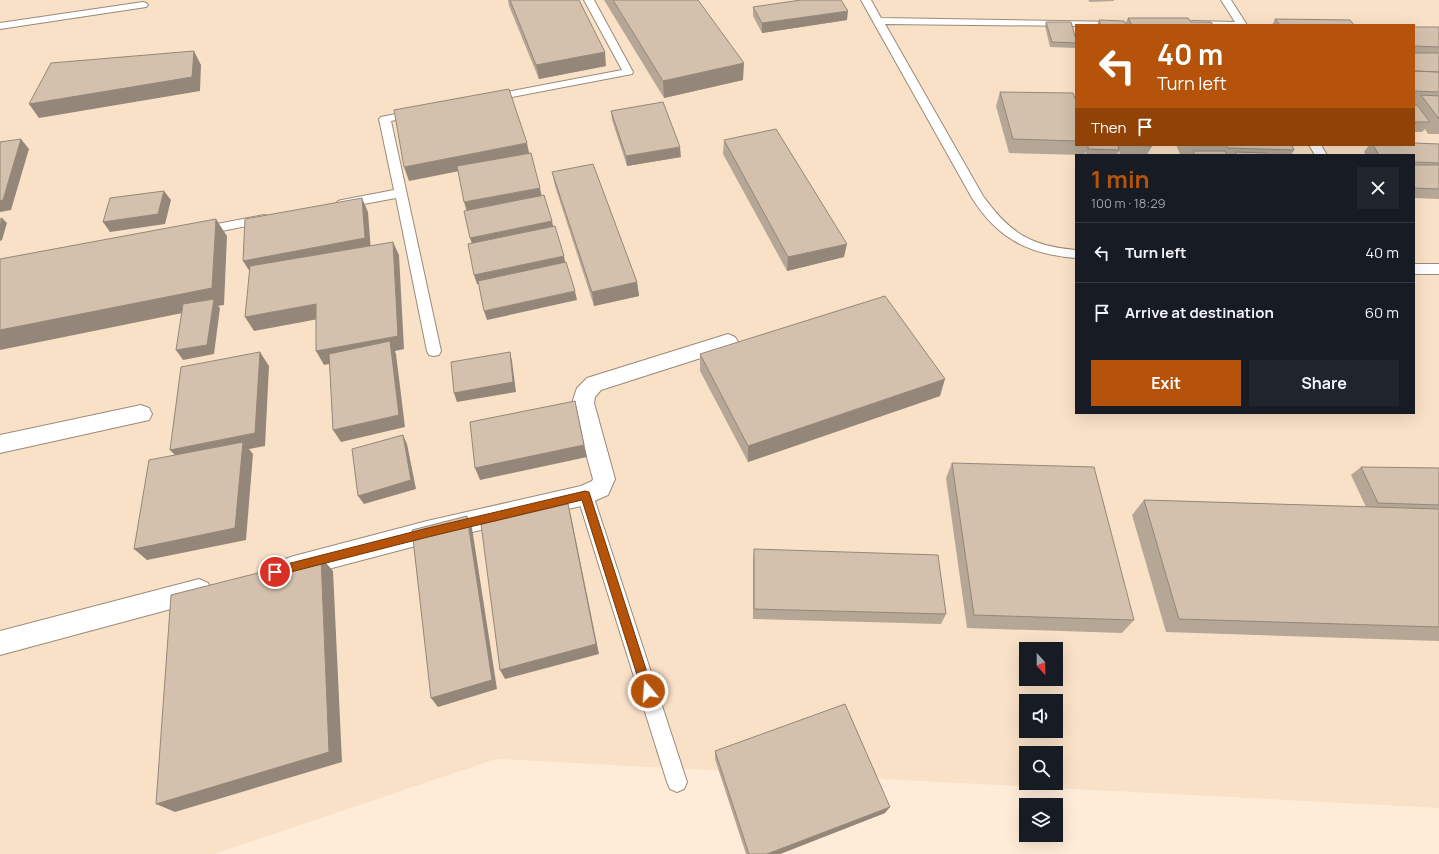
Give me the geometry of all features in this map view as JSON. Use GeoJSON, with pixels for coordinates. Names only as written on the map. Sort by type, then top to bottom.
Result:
{"type":"FeatureCollection","features":[{"type":"Feature","properties":{"kind":"street"},"geometry":{"type":"LineString","coordinates":[[275,572],[428,532],[585,495],[600,488],[604,479],[583,403],[585,394],[594,384],[728,342]]}},
{"type":"Feature","properties":{"kind":"street"},"geometry":{"type":"LineString","coordinates":[[0,444],[140,414]]}},
{"type":"Feature","properties":{"kind":"street"},"geometry":{"type":"LineString","coordinates":[[0,643],[221,586]]}},
{"type":"Feature","properties":{"kind":"lane"},"geometry":{"type":"LineString","coordinates":[[479,101],[628,72],[589,0]]}},
{"type":"Feature","properties":{"kind":"lane"},"geometry":{"type":"LineString","coordinates":[[866,0],[978,198],[991,217],[1009,234],[1034,247],[1064,254],[1075,254]]}},
{"type":"Feature","properties":{"kind":"lane"},"geometry":{"type":"LineString","coordinates":[[1226,0],[1241,24]]}},
{"type":"Feature","properties":{"kind":"lane"},"geometry":{"type":"LineString","coordinates":[[0,26],[143,5]]}},
{"type":"Feature","properties":{"kind":"lane"},"geometry":{"type":"LineString","coordinates":[[878,21],[1129,24]]}},
{"type":"Feature","properties":{"kind":"lane"},"geometry":{"type":"LineString","coordinates":[[424,111],[385,119],[434,351]]}},
{"type":"Feature","properties":{"kind":"lane"},"geometry":{"type":"LineString","coordinates":[[330,207],[400,193]]}},
{"type":"Feature","properties":{"kind":"lane"},"geometry":{"type":"LineString","coordinates":[[188,234],[275,217]]}},
{"type":"Feature","properties":{"kind":"lane"},"geometry":{"type":"LineString","coordinates":[[1415,269],[1439,269]]}},
{"type":"Feature","properties":{"kind":"lane"},"geometry":{"type":"LineString","coordinates":[[585,495],[677,782]]}},
{"type":"Feature","properties":{"kind":"shaded area"},"geometry":{"type":"Polygon","coordinates":[[[0,0],[1439,0],[1439,808],[1063,788],[1063,746],[1019,746],[1019,786],[496,759],[214,854],[0,854],[0,0]]]}},
{"type":"Feature","properties":{"kind":"building"},"geometry":{"type":"Polygon","coordinates":[[[510,0],[579,0],[605,52],[536,65],[510,0]]]}},
{"type":"Feature","properties":{"kind":"building"},"geometry":{"type":"Polygon","coordinates":[[[613,0],[698,0],[744,63],[663,81],[613,0]]]}},
{"type":"Feature","properties":{"kind":"building"},"geometry":{"type":"Polygon","coordinates":[[[801,0],[841,0],[848,11],[762,23],[753,7],[801,0]]]}},
{"type":"Feature","properties":{"kind":"building"},"geometry":{"type":"Polygon","coordinates":[[[1128,18],[1188,18],[1191,22],[1211,22],[1212,24],[1131,24],[1128,18]]]}},
{"type":"Feature","properties":{"kind":"building"},"geometry":{"type":"Polygon","coordinates":[[[1275,19],[1350,20],[1353,24],[1279,24],[1275,19]]]}},
{"type":"Feature","properties":{"kind":"building"},"geometry":{"type":"Polygon","coordinates":[[[1099,20],[1124,21],[1126,24],[1101,24],[1099,20]]]}},
{"type":"Feature","properties":{"kind":"building"},"geometry":{"type":"Polygon","coordinates":[[[1046,22],[1071,22],[1075,36],[1075,43],[1052,42],[1046,22]]]}},
{"type":"Feature","properties":{"kind":"building"},"geometry":{"type":"Polygon","coordinates":[[[1415,27],[1439,27],[1439,47],[1415,46],[1415,27]]]}},
{"type":"Feature","properties":{"kind":"building"},"geometry":{"type":"Polygon","coordinates":[[[194,51],[192,77],[29,104],[51,63],[194,51]]]}},
{"type":"Feature","properties":{"kind":"building"},"geometry":{"type":"Polygon","coordinates":[[[1415,53],[1439,53],[1439,72],[1415,71],[1415,53]]]}},
{"type":"Feature","properties":{"kind":"building"},"geometry":{"type":"Polygon","coordinates":[[[1415,71],[1439,72],[1439,92],[1415,91],[1415,71]]]}},
{"type":"Feature","properties":{"kind":"building"},"geometry":{"type":"Polygon","coordinates":[[[509,89],[527,143],[404,167],[394,110],[509,89]]]}},
{"type":"Feature","properties":{"kind":"building"},"geometry":{"type":"Polygon","coordinates":[[[1000,92],[1073,93],[1075,98],[1075,141],[1013,139],[1000,92]]]}},
{"type":"Feature","properties":{"kind":"building"},"geometry":{"type":"Polygon","coordinates":[[[1421,95],[1439,96],[1439,119],[1421,95]]]}},
{"type":"Feature","properties":{"kind":"building"},"geometry":{"type":"Polygon","coordinates":[[[663,102],[680,147],[626,156],[611,111],[663,102]]]}},
{"type":"Feature","properties":{"kind":"building"},"geometry":{"type":"Polygon","coordinates":[[[1415,105],[1417,105],[1430,122],[1415,122],[1415,105]]]}},
{"type":"Feature","properties":{"kind":"building"},"geometry":{"type":"Polygon","coordinates":[[[776,129],[847,244],[788,257],[724,140],[776,129]]]}},
{"type":"Feature","properties":{"kind":"building"},"geometry":{"type":"Polygon","coordinates":[[[21,139],[3,200],[0,201],[0,142],[21,139]]]}},
{"type":"Feature","properties":{"kind":"building"},"geometry":{"type":"Polygon","coordinates":[[[1415,143],[1439,144],[1439,163],[1415,162],[1415,154],[1378,154],[1374,146],[1415,146],[1415,143]]]}},
{"type":"Feature","properties":{"kind":"building"},"geometry":{"type":"Polygon","coordinates":[[[1088,146],[1118,146],[1119,150],[1088,149],[1088,146]]]}},
{"type":"Feature","properties":{"kind":"building"},"geometry":{"type":"Polygon","coordinates":[[[1227,146],[1292,146],[1294,150],[1228,148],[1227,146]]]}},
{"type":"Feature","properties":{"kind":"building"},"geometry":{"type":"Polygon","coordinates":[[[1193,151],[1225,151],[1226,154],[1194,154],[1193,151]]]}},
{"type":"Feature","properties":{"kind":"building"},"geometry":{"type":"Polygon","coordinates":[[[1235,152],[1268,154],[1236,154],[1235,152]]]}},
{"type":"Feature","properties":{"kind":"building"},"geometry":{"type":"Polygon","coordinates":[[[531,153],[540,188],[464,202],[457,166],[531,153]]]}},
{"type":"Feature","properties":{"kind":"building"},"geometry":{"type":"Polygon","coordinates":[[[593,164],[637,282],[592,292],[552,172],[593,164]]]}},
{"type":"Feature","properties":{"kind":"building"},"geometry":{"type":"Polygon","coordinates":[[[1415,165],[1439,165],[1439,189],[1415,188],[1415,165]]]}},
{"type":"Feature","properties":{"kind":"building"},"geometry":{"type":"Polygon","coordinates":[[[164,191],[158,214],[103,222],[110,198],[164,191]]]}},
{"type":"Feature","properties":{"kind":"building"},"geometry":{"type":"Polygon","coordinates":[[[544,195],[552,221],[470,238],[464,211],[544,195]]]}},
{"type":"Feature","properties":{"kind":"building"},"geometry":{"type":"Polygon","coordinates":[[[362,198],[365,238],[243,261],[245,219],[362,198]]]}},
{"type":"Feature","properties":{"kind":"building"},"geometry":{"type":"Polygon","coordinates":[[[216,219],[212,288],[0,330],[0,259],[216,219]]]}},
{"type":"Feature","properties":{"kind":"building"},"geometry":{"type":"Polygon","coordinates":[[[555,226],[564,256],[474,275],[468,244],[555,226]]]}},
{"type":"Feature","properties":{"kind":"building"},"geometry":{"type":"Polygon","coordinates":[[[393,242],[398,336],[316,351],[316,304],[245,317],[250,266],[393,242]]]}},
{"type":"Feature","properties":{"kind":"building"},"geometry":{"type":"Polygon","coordinates":[[[566,262],[575,291],[484,311],[478,281],[566,262]]]}},
{"type":"Feature","properties":{"kind":"building"},"geometry":{"type":"Polygon","coordinates":[[[885,296],[945,379],[748,446],[700,354],[885,296]]]}},
{"type":"Feature","properties":{"kind":"building"},"geometry":{"type":"Polygon","coordinates":[[[214,299],[207,345],[176,350],[183,304],[214,299]]]}},
{"type":"Feature","properties":{"kind":"building"},"geometry":{"type":"Polygon","coordinates":[[[390,341],[399,415],[333,430],[329,354],[390,341]]]}},
{"type":"Feature","properties":{"kind":"building"},"geometry":{"type":"Polygon","coordinates":[[[260,352],[255,433],[170,450],[181,367],[260,352]]]}},
{"type":"Feature","properties":{"kind":"building"},"geometry":{"type":"Polygon","coordinates":[[[510,352],[513,382],[454,393],[451,362],[510,352]]]}},
{"type":"Feature","properties":{"kind":"building"},"geometry":{"type":"Polygon","coordinates":[[[575,401],[584,445],[475,468],[470,422],[575,401]]]}},
{"type":"Feature","properties":{"kind":"building"},"geometry":{"type":"Polygon","coordinates":[[[403,435],[411,480],[358,496],[352,449],[403,435]]]}},
{"type":"Feature","properties":{"kind":"building"},"geometry":{"type":"Polygon","coordinates":[[[243,442],[235,528],[134,549],[149,460],[243,442]]]}},
{"type":"Feature","properties":{"kind":"building"},"geometry":{"type":"Polygon","coordinates":[[[952,463],[1094,467],[1134,620],[974,615],[952,463]]]}},
{"type":"Feature","properties":{"kind":"building"},"geometry":{"type":"Polygon","coordinates":[[[1361,467],[1439,468],[1439,505],[1378,503],[1361,467]]]}},
{"type":"Feature","properties":{"kind":"building"},"geometry":{"type":"Polygon","coordinates":[[[1144,500],[1439,509],[1439,627],[1179,619],[1144,500]]]}},
{"type":"Feature","properties":{"kind":"building"},"geometry":{"type":"Polygon","coordinates":[[[568,504],[596,644],[500,670],[481,524],[568,504]]]}},
{"type":"Feature","properties":{"kind":"building"},"geometry":{"type":"Polygon","coordinates":[[[467,516],[492,680],[431,698],[412,530],[467,516]]]}},
{"type":"Feature","properties":{"kind":"building"},"geometry":{"type":"Polygon","coordinates":[[[754,549],[938,555],[946,614],[754,609],[754,549]]]}},
{"type":"Feature","properties":{"kind":"building"},"geometry":{"type":"Polygon","coordinates":[[[321,557],[329,752],[156,804],[171,595],[321,557]]]}},
{"type":"Feature","properties":{"kind":"building"},"geometry":{"type":"Polygon","coordinates":[[[845,704],[890,807],[767,854],[749,854],[715,751],[845,704]]]}},
{"type":"Feature","properties":{"kind":"route"},"geometry":{"type":"LineString","coordinates":[[275,572],[428,532],[585,495],[648,691]]}}]}
